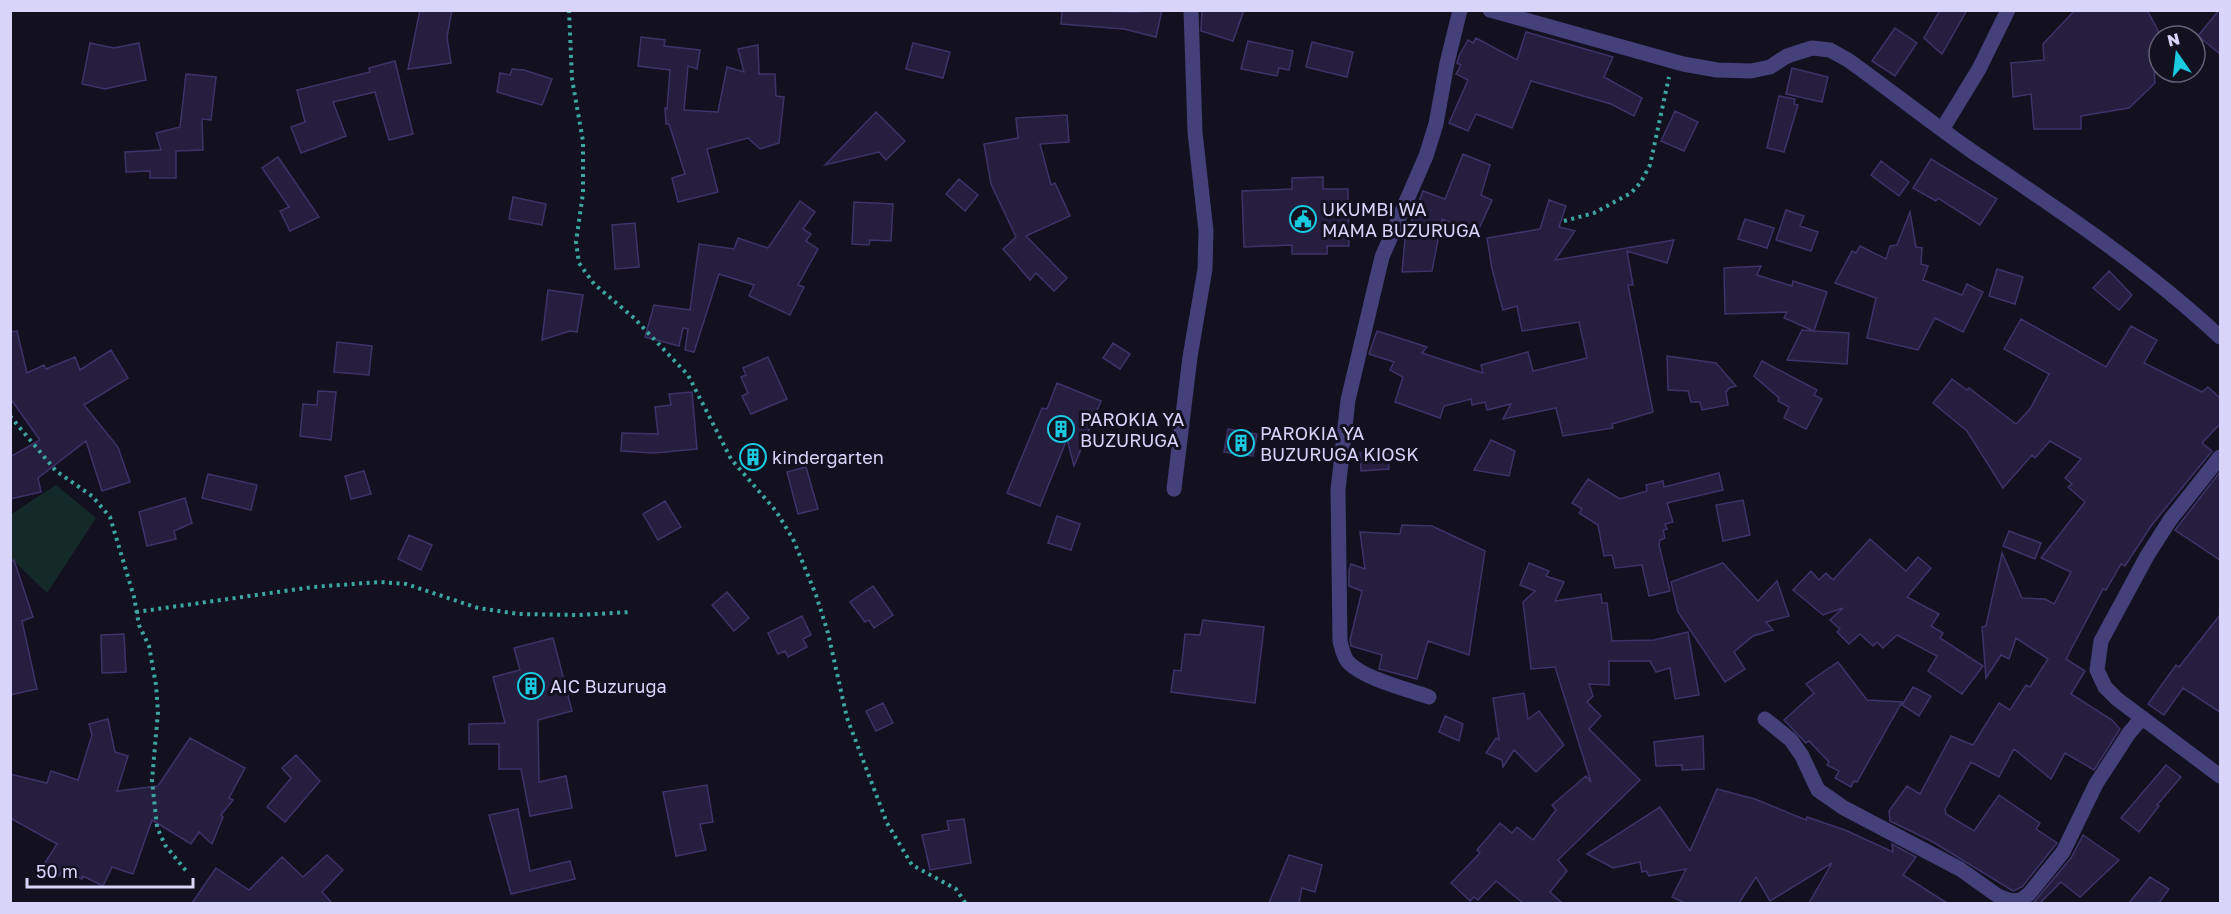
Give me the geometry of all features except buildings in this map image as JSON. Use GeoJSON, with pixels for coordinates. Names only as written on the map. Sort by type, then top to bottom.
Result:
{"type":"FeatureCollection","features":[{"type":"Feature","properties":{"kind":"street"},"geometry":{"type":"LineString","coordinates":[[1174,489],[1206,241],[1195,132],[1191,10]]}},
{"type":"Feature","properties":{"kind":"street"},"geometry":{"type":"LineString","coordinates":[[1429,697],[1361,672],[1348,662],[1343,652],[1340,641],[1338,490],[1348,400],[1382,257],[1426,156],[1460,10]]}},
{"type":"Feature","properties":{"kind":"street"},"geometry":{"type":"LineString","coordinates":[[1490,10],[1671,61],[1718,70],[1751,71],[1770,67],[1787,56],[1812,48],[1830,50],[2100,238],[2158,283],[2220,337]]}},
{"type":"Feature","properties":{"kind":"street"},"geometry":{"type":"LineString","coordinates":[[1942,128],[1979,69],[2008,10]]}},
{"type":"Feature","properties":{"kind":"street"},"geometry":{"type":"LineString","coordinates":[[2220,457],[2170,520],[2146,556],[2101,641],[2097,670],[2105,687],[2142,718],[2220,776]]}},
{"type":"Feature","properties":{"kind":"street"},"geometry":{"type":"LineString","coordinates":[[1765,719],[1791,740],[1802,756],[1818,790],[1844,808],[1960,869],[1998,896],[2011,901],[2021,900],[2029,894],[2063,852],[2096,784],[2129,733],[2142,718]]}},
{"type":"Feature","properties":{"kind":"path"},"geometry":{"type":"LineString","coordinates":[[569,10],[572,79],[583,141],[583,193],[576,242],[579,263],[594,284],[634,318],[688,375],[731,459],[777,511],[793,539],[816,596],[828,633],[847,718],[887,823],[912,865],[956,889],[966,903]]}},
{"type":"Feature","properties":{"kind":"path"},"geometry":{"type":"LineString","coordinates":[[1564,221],[1594,213],[1631,193],[1641,182],[1650,165],[1671,61]]}},
{"type":"Feature","properties":{"kind":"path"},"geometry":{"type":"LineString","coordinates":[[10,416],[56,471],[92,496],[110,517],[138,625],[149,646],[156,685],[158,712],[152,780],[153,807],[165,845],[187,872]]}},
{"type":"Feature","properties":{"kind":"path"},"geometry":{"type":"LineString","coordinates":[[136,612],[313,587],[380,582],[406,584],[478,608],[519,614],[579,615],[630,612]]}},
{"type":"Feature","properties":{"kind":"green space"},"geometry":{"type":"Polygon","coordinates":[[[56,485],[96,518],[47,593],[11,558],[10,515],[56,485]]]}},
{"type":"Feature","properties":{"kind":"place","name":"UKUMBI WA MAMA BUZURUGA"},"geometry":{"type":"Point","coordinates":[1303,219]}},
{"type":"Feature","properties":{"kind":"place","name":"PAROKIA YA BUZURUGA"},"geometry":{"type":"Point","coordinates":[1061,429]}},
{"type":"Feature","properties":{"kind":"place","name":"PAROKIA YA BUZURUGA KIOSK"},"geometry":{"type":"Point","coordinates":[1241,443]}},
{"type":"Feature","properties":{"kind":"place","name":"kindergarten"},"geometry":{"type":"Point","coordinates":[753,457]}},
{"type":"Feature","properties":{"kind":"place","name":"AIC Buzuruga"},"geometry":{"type":"Point","coordinates":[531,686]}}]}
